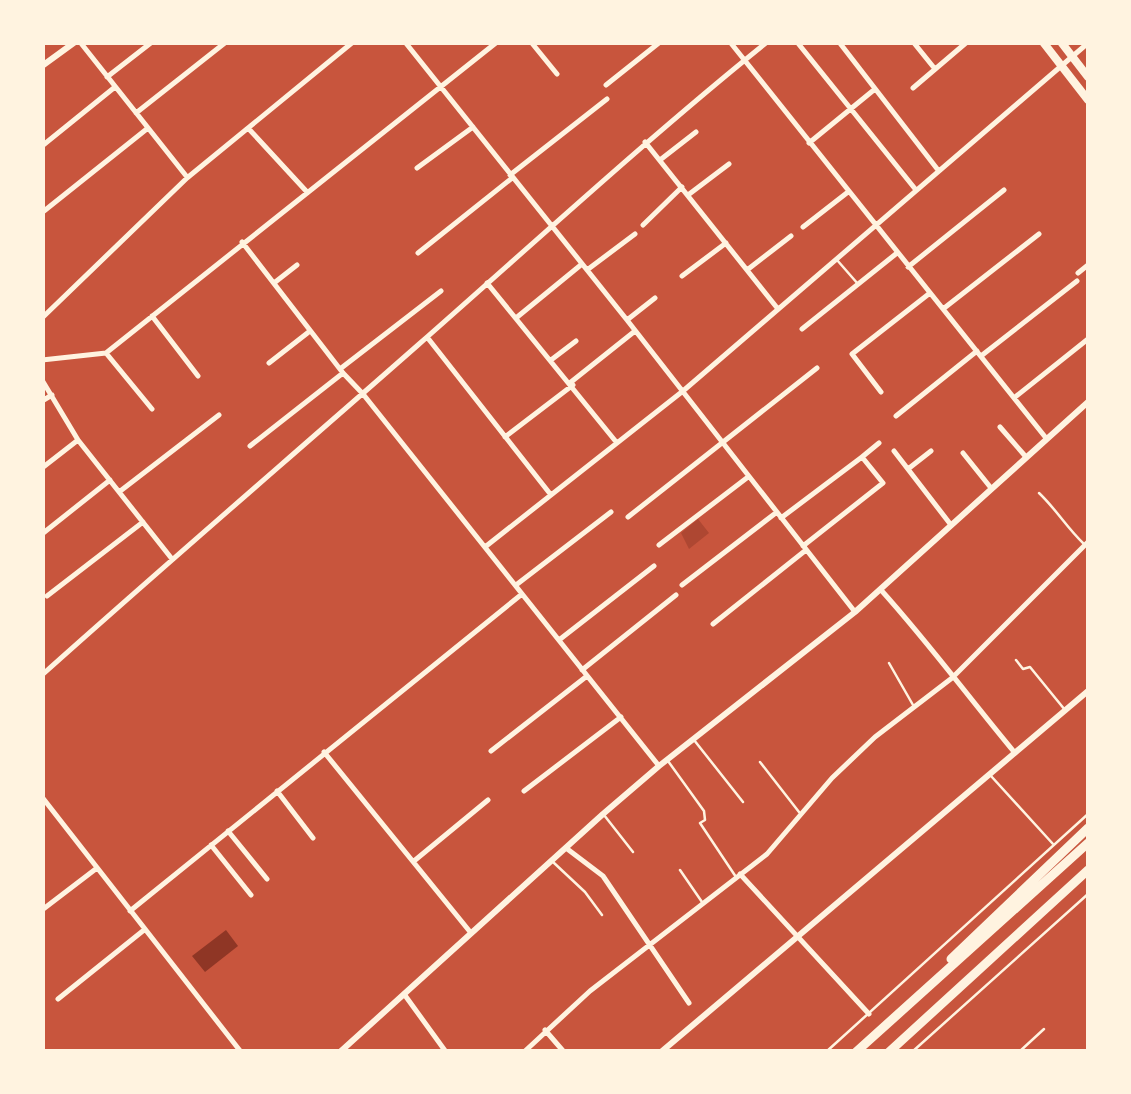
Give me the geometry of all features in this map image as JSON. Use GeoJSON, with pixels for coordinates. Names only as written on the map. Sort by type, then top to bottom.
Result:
{"type":"FeatureCollection","features":[{"type":"Feature","properties":{"kind":"highway"},"geometry":{"type":"LineString","coordinates":[[926,987],[970,938],[1088,828]]}},
{"type":"Feature","properties":{"kind":"highway"},"geometry":{"type":"LineString","coordinates":[[856,1052],[1088,843]]}},
{"type":"Feature","properties":{"kind":"highway"},"geometry":{"type":"LineString","coordinates":[[889,1052],[1088,870]]}},
{"type":"Feature","properties":{"kind":"main road"},"geometry":{"type":"LineString","coordinates":[[1043,42],[1088,100]]}},
{"type":"Feature","properties":{"kind":"main road"},"geometry":{"type":"LineString","coordinates":[[1061,42],[1088,76]]}},
{"type":"Feature","properties":{"kind":"street"},"geometry":{"type":"LineString","coordinates":[[42,66],[77,42],[187,178]]}},
{"type":"Feature","properties":{"kind":"street"},"geometry":{"type":"LineString","coordinates":[[107,77],[152,42]]}},
{"type":"Feature","properties":{"kind":"street"},"geometry":{"type":"LineString","coordinates":[[136,113],[226,42]]}},
{"type":"Feature","properties":{"kind":"street"},"geometry":{"type":"LineString","coordinates":[[42,318],[187,178],[352,42]]}},
{"type":"Feature","properties":{"kind":"street"},"geometry":{"type":"LineString","coordinates":[[405,42],[855,612]]}},
{"type":"Feature","properties":{"kind":"street"},"geometry":{"type":"LineString","coordinates":[[42,360],[106,353],[497,42]]}},
{"type":"Feature","properties":{"kind":"street"},"geometry":{"type":"LineString","coordinates":[[532,42],[557,74]]}},
{"type":"Feature","properties":{"kind":"street"},"geometry":{"type":"LineString","coordinates":[[606,86],[660,42]]}},
{"type":"Feature","properties":{"kind":"street"},"geometry":{"type":"LineString","coordinates":[[730,42],[1046,438]]}},
{"type":"Feature","properties":{"kind":"street"},"geometry":{"type":"LineString","coordinates":[[42,675],[645,142],[746,64],[767,42]]}},
{"type":"Feature","properties":{"kind":"street"},"geometry":{"type":"LineString","coordinates":[[797,42],[916,190]]}},
{"type":"Feature","properties":{"kind":"street"},"geometry":{"type":"LineString","coordinates":[[839,42],[938,171]]}},
{"type":"Feature","properties":{"kind":"street"},"geometry":{"type":"LineString","coordinates":[[913,88],[967,42]]}},
{"type":"Feature","properties":{"kind":"street"},"geometry":{"type":"LineString","coordinates":[[914,43],[935,69]]}},
{"type":"Feature","properties":{"kind":"street"},"geometry":{"type":"LineString","coordinates":[[486,547],[683,391],[1088,43]]}},
{"type":"Feature","properties":{"kind":"street"},"geometry":{"type":"LineString","coordinates":[[42,146],[115,88]]}},
{"type":"Feature","properties":{"kind":"street"},"geometry":{"type":"LineString","coordinates":[[808,143],[875,88]]}},
{"type":"Feature","properties":{"kind":"street"},"geometry":{"type":"LineString","coordinates":[[418,253],[607,99]]}},
{"type":"Feature","properties":{"kind":"street"},"geometry":{"type":"LineString","coordinates":[[417,168],[472,127]]}},
{"type":"Feature","properties":{"kind":"street"},"geometry":{"type":"LineString","coordinates":[[44,212],[148,128]]}},
{"type":"Feature","properties":{"kind":"street"},"geometry":{"type":"LineString","coordinates":[[248,128],[308,192]]}},
{"type":"Feature","properties":{"kind":"street"},"geometry":{"type":"LineString","coordinates":[[660,160],[696,132]]}},
{"type":"Feature","properties":{"kind":"street"},"geometry":{"type":"LineString","coordinates":[[645,142],[778,308]]}},
{"type":"Feature","properties":{"kind":"street"},"geometry":{"type":"LineString","coordinates":[[688,196],[729,164]]}},
{"type":"Feature","properties":{"kind":"street"},"geometry":{"type":"LineString","coordinates":[[643,225],[682,188]]}},
{"type":"Feature","properties":{"kind":"street"},"geometry":{"type":"LineString","coordinates":[[908,267],[1004,190]]}},
{"type":"Feature","properties":{"kind":"street"},"geometry":{"type":"LineString","coordinates":[[803,227],[848,191]]}},
{"type":"Feature","properties":{"kind":"street"},"geometry":{"type":"LineString","coordinates":[[516,318],[635,234]]}},
{"type":"Feature","properties":{"kind":"street"},"geometry":{"type":"LineString","coordinates":[[942,308],[1039,234]]}},
{"type":"Feature","properties":{"kind":"street"},"geometry":{"type":"LineString","coordinates":[[747,270],[790,236]]}},
{"type":"Feature","properties":{"kind":"street"},"geometry":{"type":"LineString","coordinates":[[242,242],[659,766]]}},
{"type":"Feature","properties":{"kind":"street"},"geometry":{"type":"LineString","coordinates":[[682,276],[726,243]]}},
{"type":"Feature","properties":{"kind":"street"},"geometry":{"type":"LineString","coordinates":[[802,328],[897,253]]}},
{"type":"Feature","properties":{"kind":"street"},"geometry":{"type":"LineString","coordinates":[[274,284],[297,265]]}},
{"type":"Feature","properties":{"kind":"street"},"geometry":{"type":"LineString","coordinates":[[1078,273],[1088,265]]}},
{"type":"Feature","properties":{"kind":"street"},"geometry":{"type":"LineString","coordinates":[[896,416],[1077,282]]}},
{"type":"Feature","properties":{"kind":"street"},"geometry":{"type":"LineString","coordinates":[[487,283],[616,443]]}},
{"type":"Feature","properties":{"kind":"street"},"geometry":{"type":"LineString","coordinates":[[250,446],[441,291]]}},
{"type":"Feature","properties":{"kind":"street"},"geometry":{"type":"LineString","coordinates":[[882,392],[852,354],[930,293]]}},
{"type":"Feature","properties":{"kind":"street"},"geometry":{"type":"LineString","coordinates":[[628,320],[655,298]]}},
{"type":"Feature","properties":{"kind":"street"},"geometry":{"type":"LineString","coordinates":[[152,316],[198,376]]}},
{"type":"Feature","properties":{"kind":"street"},"geometry":{"type":"LineString","coordinates":[[270,363],[310,331]]}},
{"type":"Feature","properties":{"kind":"street"},"geometry":{"type":"LineString","coordinates":[[506,437],[635,331]]}},
{"type":"Feature","properties":{"kind":"street"},"geometry":{"type":"LineString","coordinates":[[427,337],[551,495]]}},
{"type":"Feature","properties":{"kind":"street"},"geometry":{"type":"LineString","coordinates":[[1014,398],[1088,339]]}},
{"type":"Feature","properties":{"kind":"street"},"geometry":{"type":"LineString","coordinates":[[551,360],[576,341]]}},
{"type":"Feature","properties":{"kind":"street"},"geometry":{"type":"LineString","coordinates":[[106,353],[152,409]]}},
{"type":"Feature","properties":{"kind":"street"},"geometry":{"type":"LineString","coordinates":[[628,517],[817,368]]}},
{"type":"Feature","properties":{"kind":"street"},"geometry":{"type":"LineString","coordinates":[[42,380],[78,440],[172,559]]}},
{"type":"Feature","properties":{"kind":"street"},"geometry":{"type":"LineString","coordinates":[[42,401],[52,395]]}},
{"type":"Feature","properties":{"kind":"street"},"geometry":{"type":"LineString","coordinates":[[340,1052],[659,766],[855,612],[1088,402]]}},
{"type":"Feature","properties":{"kind":"street"},"geometry":{"type":"LineString","coordinates":[[119,492],[219,415]]}},
{"type":"Feature","properties":{"kind":"street"},"geometry":{"type":"LineString","coordinates":[[1000,427],[1026,457]]}},
{"type":"Feature","properties":{"kind":"street"},"geometry":{"type":"LineString","coordinates":[[42,468],[78,440]]}},
{"type":"Feature","properties":{"kind":"street"},"geometry":{"type":"LineString","coordinates":[[682,585],[879,443]]}},
{"type":"Feature","properties":{"kind":"street"},"geometry":{"type":"LineString","coordinates":[[894,450],[951,524]]}},
{"type":"Feature","properties":{"kind":"street"},"geometry":{"type":"LineString","coordinates":[[908,469],[931,452]]}},
{"type":"Feature","properties":{"kind":"street"},"geometry":{"type":"LineString","coordinates":[[963,453],[991,488]]}},
{"type":"Feature","properties":{"kind":"street"},"geometry":{"type":"LineString","coordinates":[[713,624],[882,483],[862,457]]}},
{"type":"Feature","properties":{"kind":"street"},"geometry":{"type":"LineString","coordinates":[[659,545],[748,476]]}},
{"type":"Feature","properties":{"kind":"street"},"geometry":{"type":"LineString","coordinates":[[42,534],[110,480]]}},
{"type":"Feature","properties":{"kind":"street"},"geometry":{"type":"LineString","coordinates":[[516,585],[611,512]]}},
{"type":"Feature","properties":{"kind":"street"},"geometry":{"type":"LineString","coordinates":[[48,596],[142,522]]}},
{"type":"Feature","properties":{"kind":"street"},"geometry":{"type":"LineString","coordinates":[[524,1052],[650,942],[767,854],[832,778],[875,737],[952,678],[1087,544]]}},
{"type":"Feature","properties":{"kind":"street"},"geometry":{"type":"LineString","coordinates":[[559,640],[654,566]]}},
{"type":"Feature","properties":{"kind":"street"},"geometry":{"type":"LineString","coordinates":[[880,589],[1015,754]]}},
{"type":"Feature","properties":{"kind":"street"},"geometry":{"type":"LineString","coordinates":[[130,911],[522,594]]}},
{"type":"Feature","properties":{"kind":"street"},"geometry":{"type":"LineString","coordinates":[[582,670],[676,595]]}},
{"type":"Feature","properties":{"kind":"street"},"geometry":{"type":"LineString","coordinates":[[491,751],[587,676]]}},
{"type":"Feature","properties":{"kind":"street"},"geometry":{"type":"LineString","coordinates":[[661,1052],[1088,690]]}},
{"type":"Feature","properties":{"kind":"street"},"geometry":{"type":"LineString","coordinates":[[524,792],[621,718]]}},
{"type":"Feature","properties":{"kind":"street"},"geometry":{"type":"LineString","coordinates":[[324,752],[471,932]]}},
{"type":"Feature","properties":{"kind":"street"},"geometry":{"type":"LineString","coordinates":[[277,791],[313,838]]}},
{"type":"Feature","properties":{"kind":"street"},"geometry":{"type":"LineString","coordinates":[[42,797],[242,1052]]}},
{"type":"Feature","properties":{"kind":"street"},"geometry":{"type":"LineString","coordinates":[[414,861],[488,800]]}},
{"type":"Feature","properties":{"kind":"street"},"geometry":{"type":"LineString","coordinates":[[228,832],[267,879]]}},
{"type":"Feature","properties":{"kind":"street"},"geometry":{"type":"LineString","coordinates":[[210,845],[251,895]]}},
{"type":"Feature","properties":{"kind":"street"},"geometry":{"type":"LineString","coordinates":[[566,848],[603,876],[689,1002]]}},
{"type":"Feature","properties":{"kind":"street"},"geometry":{"type":"LineString","coordinates":[[42,910],[98,868]]}},
{"type":"Feature","properties":{"kind":"street"},"geometry":{"type":"LineString","coordinates":[[738,875],[871,1017]]}},
{"type":"Feature","properties":{"kind":"street"},"geometry":{"type":"LineString","coordinates":[[58,999],[144,930]]}},
{"type":"Feature","properties":{"kind":"street"},"geometry":{"type":"LineString","coordinates":[[404,994],[446,1052]]}},
{"type":"Feature","properties":{"kind":"street"},"geometry":{"type":"LineString","coordinates":[[545,1030],[564,1052]]}},
{"type":"Feature","properties":{"kind":"lane"},"geometry":{"type":"LineString","coordinates":[[836,258],[858,284]]}},
{"type":"Feature","properties":{"kind":"lane"},"geometry":{"type":"LineString","coordinates":[[1039,493],[1061,514],[1068,529],[1087,544]]}},
{"type":"Feature","properties":{"kind":"lane"},"geometry":{"type":"LineString","coordinates":[[1016,660],[1023,668],[1030,667],[1066,711]]}},
{"type":"Feature","properties":{"kind":"lane"},"geometry":{"type":"LineString","coordinates":[[889,663],[915,708]]}},
{"type":"Feature","properties":{"kind":"lane"},"geometry":{"type":"LineString","coordinates":[[694,738],[743,802]]}},
{"type":"Feature","properties":{"kind":"lane"},"geometry":{"type":"LineString","coordinates":[[667,760],[704,811],[705,820],[700,823],[738,875]]}},
{"type":"Feature","properties":{"kind":"lane"},"geometry":{"type":"LineString","coordinates":[[760,762],[802,816]]}},
{"type":"Feature","properties":{"kind":"lane"},"geometry":{"type":"LineString","coordinates":[[990,775],[1054,845]]}},
{"type":"Feature","properties":{"kind":"lane"},"geometry":{"type":"LineString","coordinates":[[604,814],[633,852]]}},
{"type":"Feature","properties":{"kind":"lane"},"geometry":{"type":"LineString","coordinates":[[826,1052],[871,1017],[1088,814]]}},
{"type":"Feature","properties":{"kind":"lane"},"geometry":{"type":"LineString","coordinates":[[552,860],[602,915]]}},
{"type":"Feature","properties":{"kind":"lane"},"geometry":{"type":"LineString","coordinates":[[680,870],[703,904]]}},
{"type":"Feature","properties":{"kind":"lane"},"geometry":{"type":"LineString","coordinates":[[912,1052],[1088,894]]}},
{"type":"Feature","properties":{"kind":"lane"},"geometry":{"type":"LineString","coordinates":[[1019,1052],[1044,1030]]}},
{"type":"Feature","properties":{"kind":"shaded area"},"geometry":{"type":"Polygon","coordinates":[[[698,519],[709,533],[689,549],[681,533],[698,519]]]}},
{"type":"Feature","properties":{"kind":"shaded area"},"geometry":{"type":"Polygon","coordinates":[[[226,930],[238,946],[205,972],[192,956],[226,930]]]}}]}
